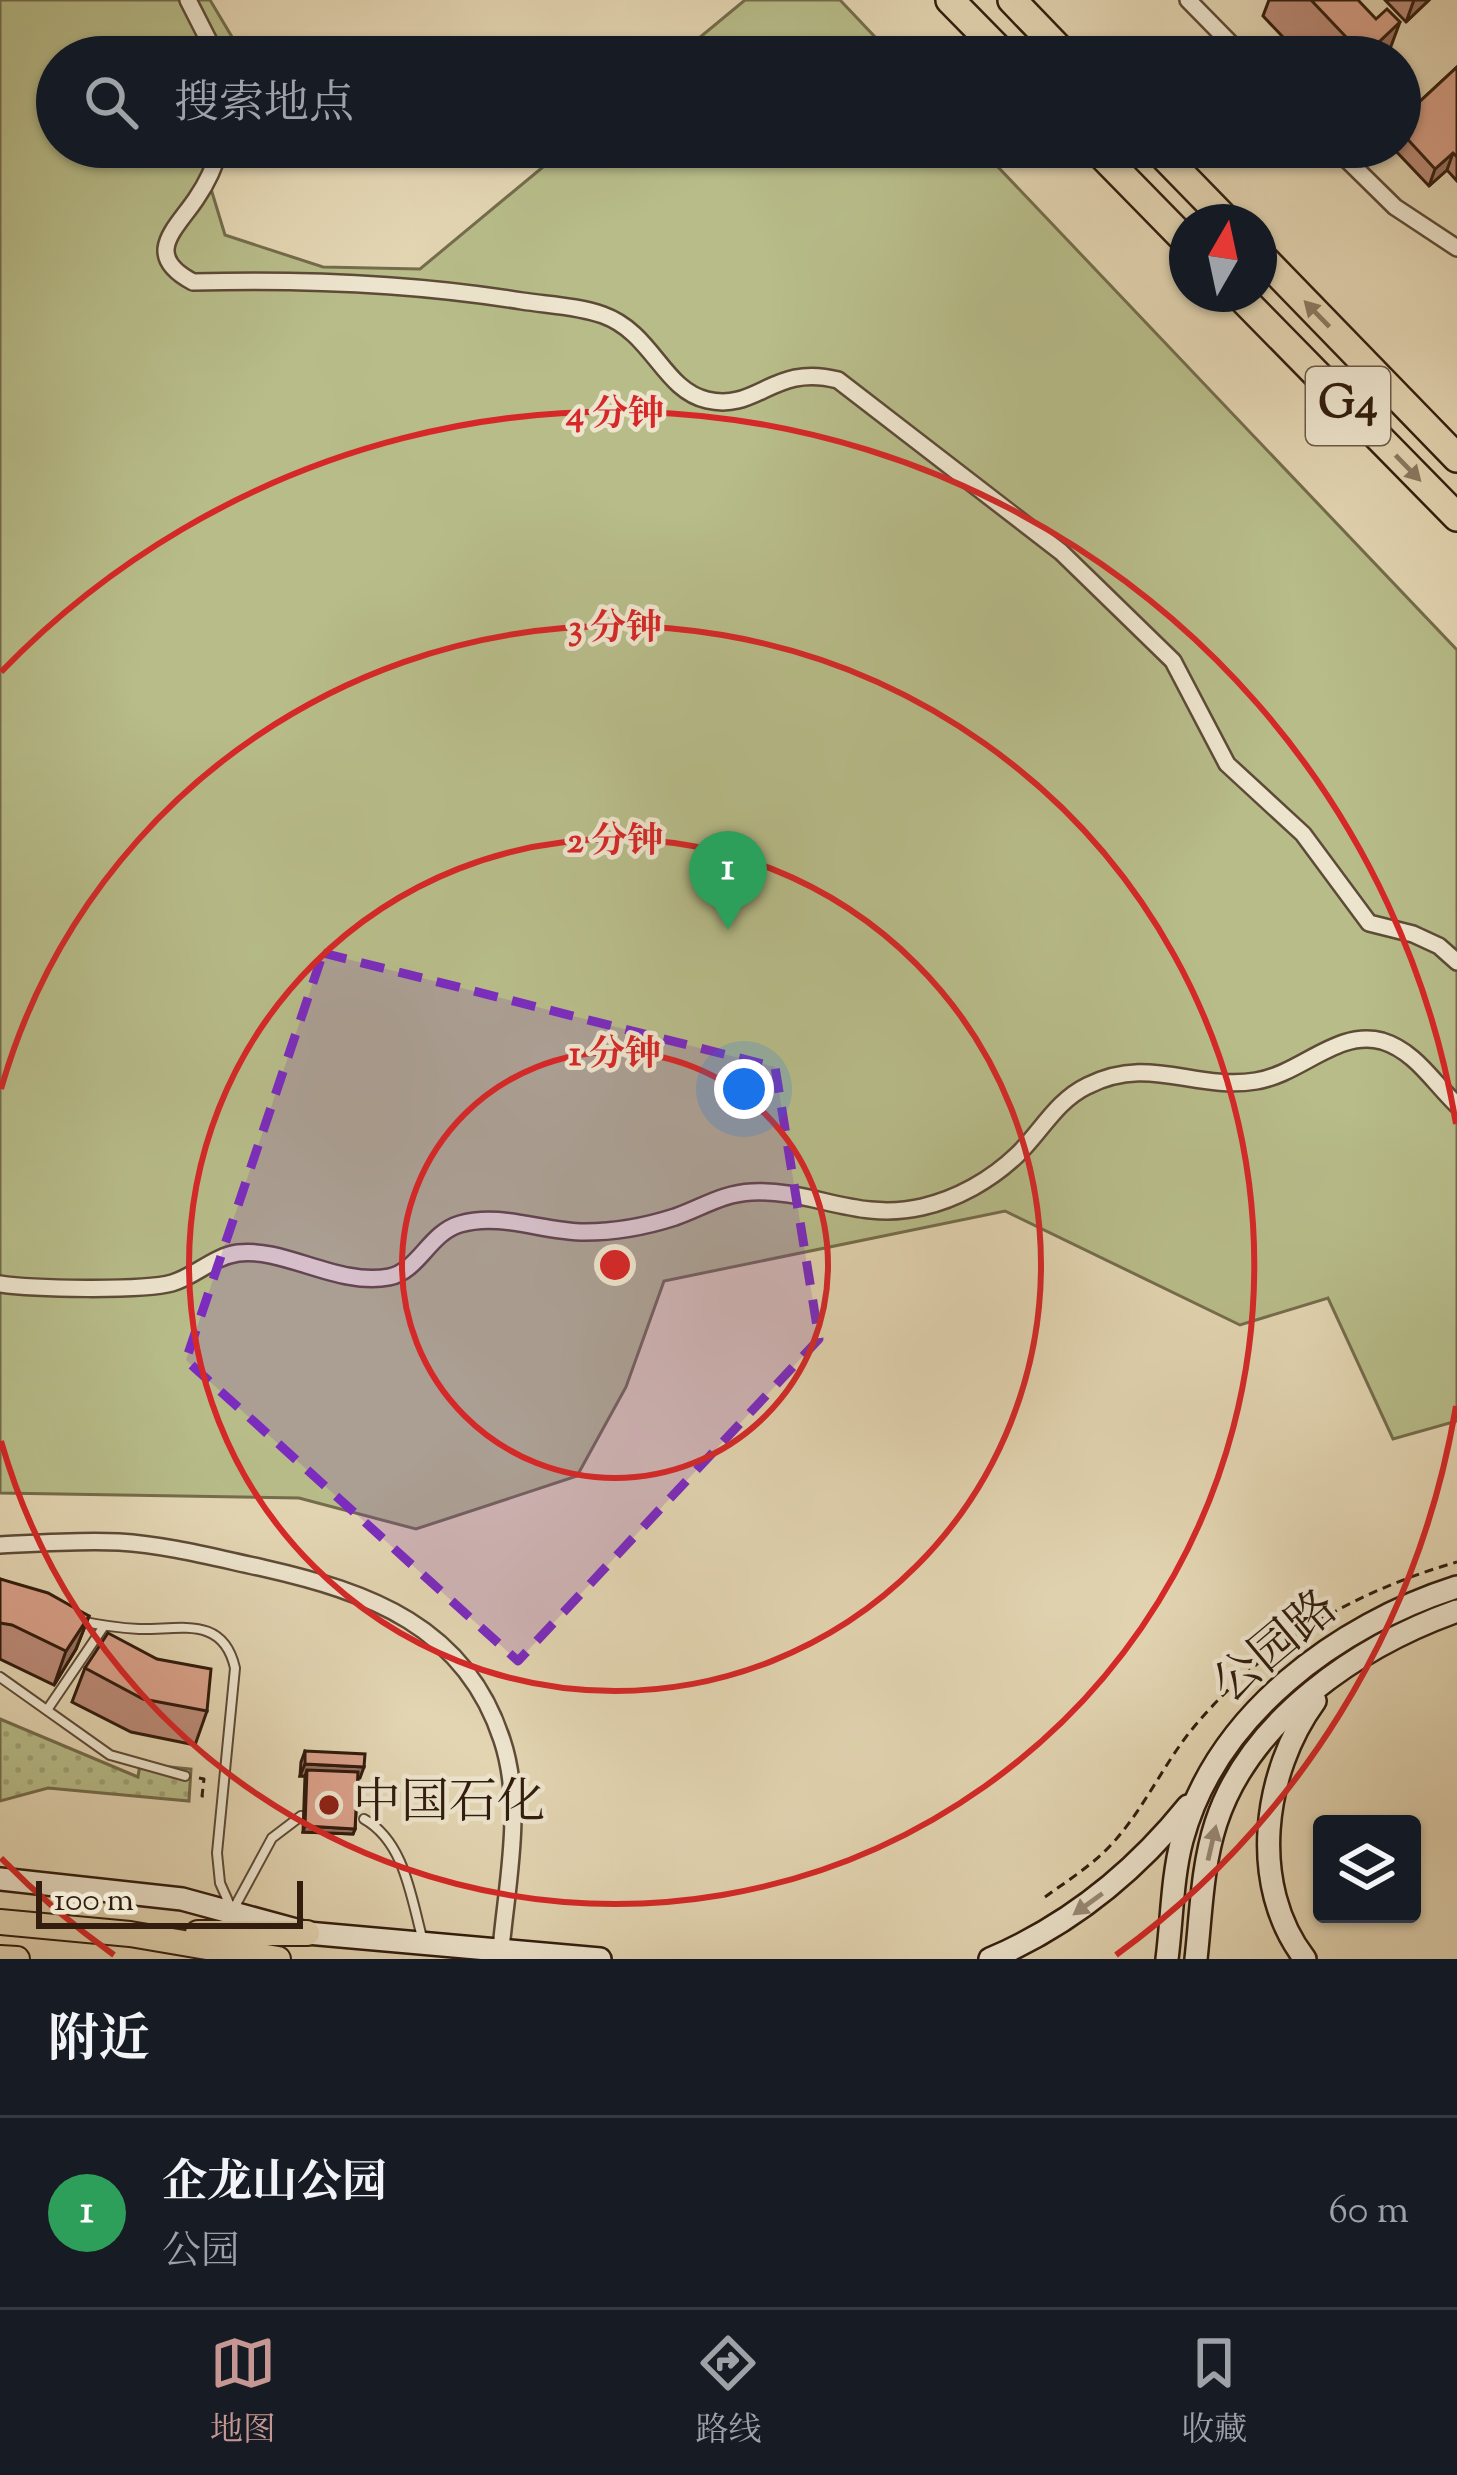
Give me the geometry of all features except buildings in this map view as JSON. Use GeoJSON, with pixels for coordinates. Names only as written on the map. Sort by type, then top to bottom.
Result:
{"type":"FeatureCollection","features":[{"type":"Feature","properties":{"kind":"highway"},"geometry":{"type":"LineString","coordinates":[[950,0],[985,36]]}},
{"type":"Feature","properties":{"kind":"highway"},"geometry":{"type":"LineString","coordinates":[[1012,0],[1047,36]]}},
{"type":"Feature","properties":{"kind":"highway"},"geometry":{"type":"LineString","coordinates":[[1115,168],[1169,224]]}},
{"type":"Feature","properties":{"kind":"highway"},"geometry":{"type":"LineString","coordinates":[[1175,168],[1210,204]]}},
{"type":"Feature","properties":{"kind":"highway","name":"G4"},"geometry":{"type":"LineString","coordinates":[[1277,273],[1457,458]]}},
{"type":"Feature","properties":{"kind":"highway","name":"G4"},"geometry":{"type":"LineString","coordinates":[[1256,312],[1457,517]]}},
{"type":"Feature","properties":{"kind":"main road","name":"公园路"},"geometry":{"type":"LineString","coordinates":[[1167,1959],[1183,1839],[1200,1792],[1255,1713],[1312,1662],[1387,1614],[1457,1587]]}},
{"type":"Feature","properties":{"kind":"main road","name":"公园路"},"geometry":{"type":"LineString","coordinates":[[1196,1959],[1208,1856],[1222,1806],[1241,1771],[1269,1735],[1329,1680],[1387,1641],[1457,1611]]}},
{"type":"Feature","properties":{"kind":"main road"},"geometry":{"type":"LineString","coordinates":[[1304,1959],[1276,1899],[1270,1874],[1269,1822],[1285,1756],[1329,1680]]}},
{"type":"Feature","properties":{"kind":"main road"},"geometry":{"type":"LineString","coordinates":[[990,1959],[1045,1932],[1099,1897],[1163,1837],[1200,1792]]}},
{"type":"Feature","properties":{"kind":"main road"},"geometry":{"type":"LineString","coordinates":[[0,1879],[182,1899],[307,1933]]}},
{"type":"Feature","properties":{"kind":"main road"},"geometry":{"type":"LineString","coordinates":[[0,1922],[130,1934],[278,1959]]}},
{"type":"Feature","properties":{"kind":"main road"},"geometry":{"type":"LineString","coordinates":[[130,1934],[307,1933],[600,1959]]}},
{"type":"Feature","properties":{"kind":"main road"},"geometry":{"type":"LineString","coordinates":[[0,1958],[17,1959]]}},
{"type":"Feature","properties":{"kind":"street"},"geometry":{"type":"LineString","coordinates":[[188,0],[206,36]]}},
{"type":"Feature","properties":{"kind":"street"},"geometry":{"type":"LineString","coordinates":[[1188,0],[1223,36]]}},
{"type":"Feature","properties":{"kind":"street"},"geometry":{"type":"LineString","coordinates":[[212,168],[166,240],[167,258],[176,273],[193,282],[392,285],[483,294],[602,315],[629,328],[683,389],[702,399],[746,398],[788,376],[813,374],[838,380],[1061,552],[1173,661],[1227,764],[1303,834],[1370,923],[1426,940],[1457,962]]}},
{"type":"Feature","properties":{"kind":"street"},"geometry":{"type":"LineString","coordinates":[[1356,168],[1396,206],[1457,248]]}},
{"type":"Feature","properties":{"kind":"street"},"geometry":{"type":"LineString","coordinates":[[0,1284],[167,1285],[220,1257],[244,1252],[334,1273],[390,1277],[405,1270],[431,1239],[451,1226],[474,1220],[587,1232],[632,1228],[716,1198],[749,1192],[783,1192],[850,1210],[922,1207],[957,1196],[989,1178],[1017,1156],[1060,1105],[1112,1075],[1142,1070],[1229,1084],[1258,1081],[1286,1074],[1331,1047],[1354,1040],[1378,1040],[1401,1048],[1457,1105]]}},
{"type":"Feature","properties":{"kind":"street"},"geometry":{"type":"LineString","coordinates":[[0,1545],[118,1542],[172,1549],[332,1584],[401,1613],[430,1634],[477,1688],[503,1742],[512,1808],[501,1949]]}},
{"type":"Feature","properties":{"kind":"lane"},"geometry":{"type":"LineString","coordinates":[[66,1617],[104,1626],[183,1627],[223,1639],[235,1668],[218,1866],[233,1911]]}},
{"type":"Feature","properties":{"kind":"lane"},"geometry":{"type":"LineString","coordinates":[[46,1710],[104,1626]]}},
{"type":"Feature","properties":{"kind":"lane"},"geometry":{"type":"LineString","coordinates":[[0,1677],[110,1755],[185,1776]]}},
{"type":"Feature","properties":{"kind":"lane"},"geometry":{"type":"LineString","coordinates":[[233,1911],[272,1838],[301,1816]]}},
{"type":"Feature","properties":{"kind":"lane"},"geometry":{"type":"LineString","coordinates":[[364,1819],[380,1828],[392,1846],[423,1942]]}},
{"type":"Feature","properties":{"kind":"path"},"geometry":{"type":"LineString","coordinates":[[185,1776],[204,1779],[202,1796],[209,1797],[211,1783],[223,1785]]}},
{"type":"Feature","properties":{"kind":"highlighted area"},"geometry":{"type":"Polygon","coordinates":[[[323,953],[775,1067],[819,1339],[518,1661],[186,1360],[323,953]]]}},
{"type":"Feature","properties":{"kind":"green space"},"geometry":{"type":"Polygon","coordinates":[[[0,0],[210,0],[231,36],[36,36],[36,168],[216,168],[208,179],[225,235],[323,267],[420,269],[542,168],[999,168],[1457,650],[1457,1421],[1393,1439],[1328,1298],[1240,1325],[1005,1211],[664,1281],[626,1387],[577,1476],[416,1529],[299,1498],[0,1493],[0,0]]]}},
{"type":"Feature","properties":{"kind":"green space"},"geometry":{"type":"Polygon","coordinates":[[[745,0],[840,0],[874,36],[701,36],[745,0]]]}},
{"type":"Feature","properties":{"kind":"green space"},"geometry":{"type":"Polygon","coordinates":[[[0,1719],[138,1777],[140,1764],[191,1769],[189,1801],[48,1788],[0,1801],[0,1719]]]}},
{"type":"Feature","properties":{"kind":"place","name":"企龙山公园"},"geometry":{"type":"Point","coordinates":[728,930]}},
{"type":"Feature","properties":{"kind":"place","name":"中国石化"},"geometry":{"type":"Point","coordinates":[329,1805]}}]}
